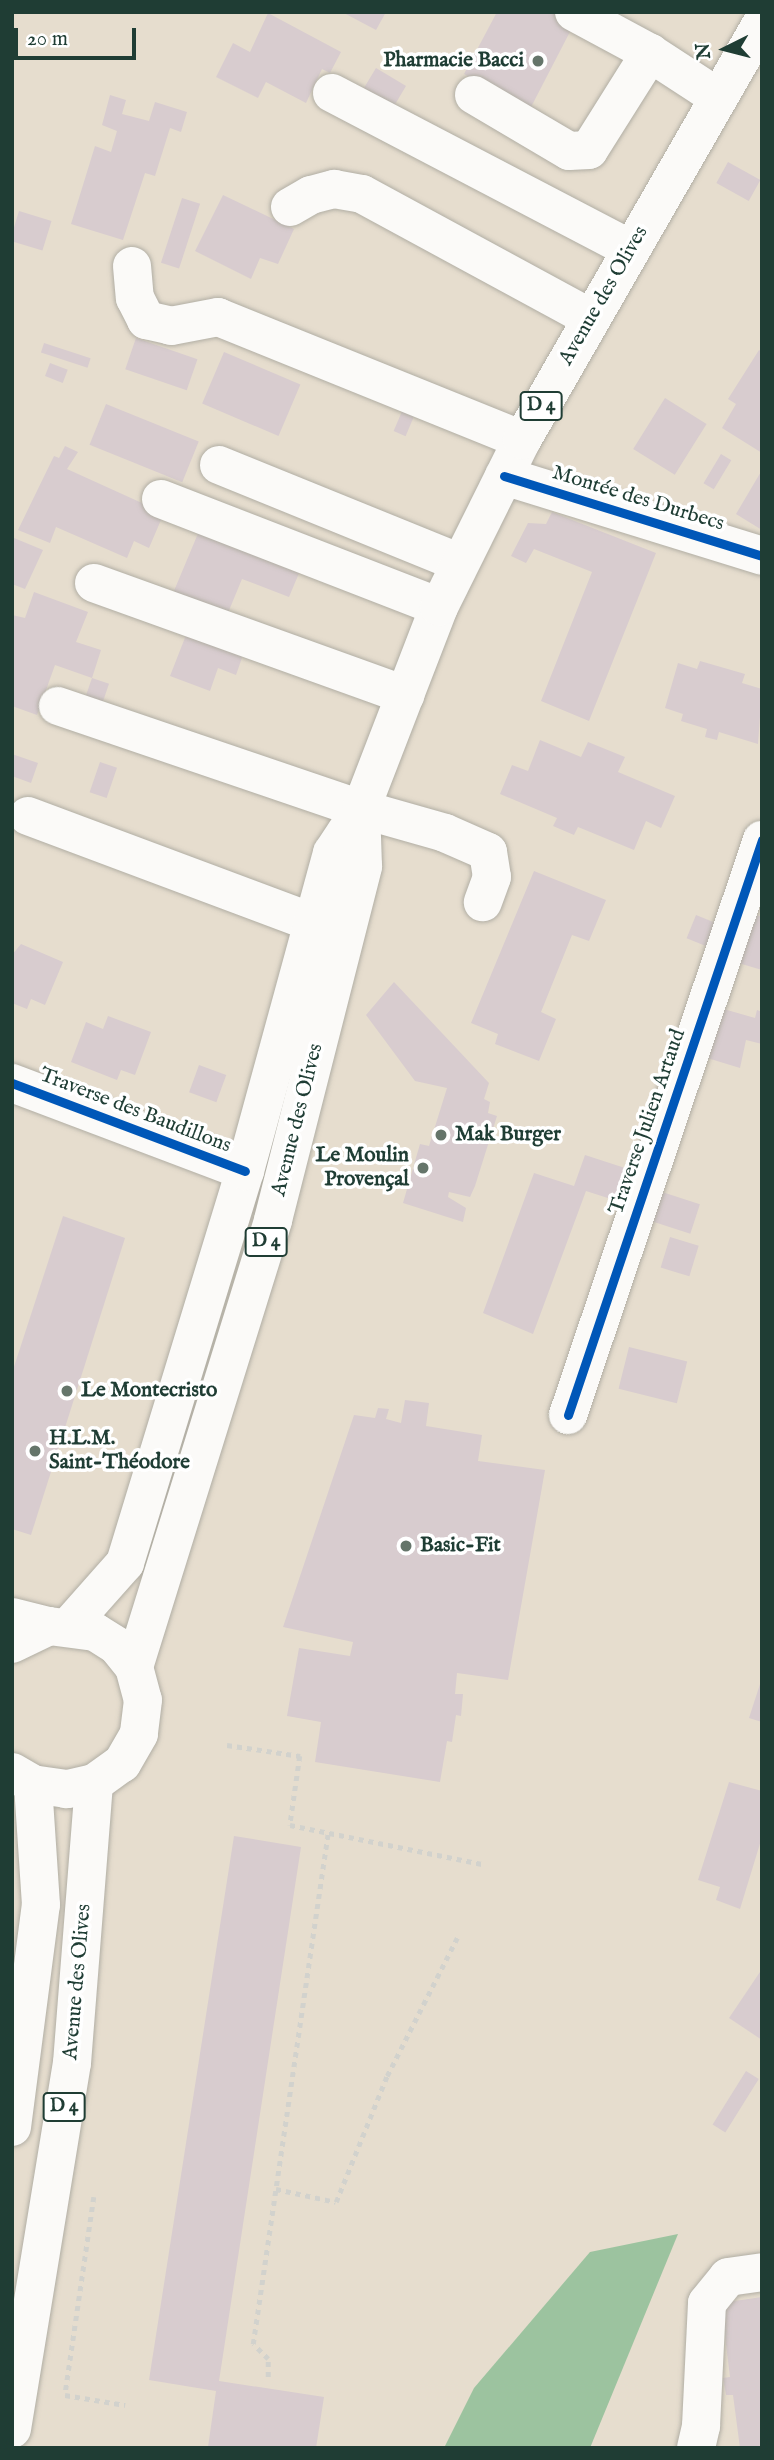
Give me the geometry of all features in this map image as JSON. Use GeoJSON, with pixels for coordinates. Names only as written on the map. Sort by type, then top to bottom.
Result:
{"type":"FeatureCollection","features":[{"type":"Feature","properties":{"kind":"main road"},"geometry":{"type":"LineString","coordinates":[[574,12],[650,52],[719,98]]}},
{"type":"Feature","properties":{"kind":"main road","name":"Avenue des Olives"},"geometry":{"type":"LineString","coordinates":[[59,1626],[125,1563],[245,1171],[332,853],[361,809],[439,607],[522,440],[762,23]]}},
{"type":"Feature","properties":{"kind":"main road"},"geometry":{"type":"LineString","coordinates":[[474,95],[569,150],[589,150],[650,52]]}},
{"type":"Feature","properties":{"kind":"main road"},"geometry":{"type":"LineString","coordinates":[[332,93],[631,248]]}},
{"type":"Feature","properties":{"kind":"main road"},"geometry":{"type":"LineString","coordinates":[[290,207],[334,189],[362,194],[590,318]]}},
{"type":"Feature","properties":{"kind":"main road"},"geometry":{"type":"LineString","coordinates":[[132,267],[135,298],[146,320],[171,326],[218,317],[522,440]]}},
{"type":"Feature","properties":{"kind":"main road"},"geometry":{"type":"LineString","coordinates":[[219,465],[460,564]]}},
{"type":"Feature","properties":{"kind":"main road","name":"Montée des Durbecs"},"geometry":{"type":"LineString","coordinates":[[504,476],[762,556]]}},
{"type":"Feature","properties":{"kind":"main road"},"geometry":{"type":"LineString","coordinates":[[161,499],[439,607]]}},
{"type":"Feature","properties":{"kind":"main road"},"geometry":{"type":"LineString","coordinates":[[94,583],[405,695]]}},
{"type":"Feature","properties":{"kind":"main road"},"geometry":{"type":"LineString","coordinates":[[58,706],[361,809],[445,832],[488,852],[492,877],[483,901]]}},
{"type":"Feature","properties":{"kind":"main road"},"geometry":{"type":"LineString","coordinates":[[37,805],[316,911]]}},
{"type":"Feature","properties":{"kind":"main road","name":"Avenue des Olives"},"geometry":{"type":"LineString","coordinates":[[134,1667],[273,1220],[363,866],[361,809]]}},
{"type":"Feature","properties":{"kind":"main road","name":"Traverse Julien Artaud"},"geometry":{"type":"LineString","coordinates":[[568,1415],[762,840]]}},
{"type":"Feature","properties":{"kind":"main road","name":"Traverse des Baudillons"},"geometry":{"type":"LineString","coordinates":[[12,1083],[245,1171]]}},
{"type":"Feature","properties":{"kind":"main road"},"geometry":{"type":"LineString","coordinates":[[12,1617],[95,1632],[117,1646],[134,1667],[143,1700],[139,1734],[122,1763],[94,1783],[67,1789],[17,1775]]}},
{"type":"Feature","properties":{"kind":"main road"},"geometry":{"type":"LineString","coordinates":[[12,1644],[59,1626]]}},
{"type":"Feature","properties":{"kind":"main road","name":"Avenue des Olives"},"geometry":{"type":"LineString","coordinates":[[12,2127],[41,1905],[17,1775]]}},
{"type":"Feature","properties":{"kind":"main road","name":"Avenue des Olives"},"geometry":{"type":"LineString","coordinates":[[12,2429],[72,2063],[94,1783]]}},
{"type":"Feature","properties":{"kind":"main road"},"geometry":{"type":"LineString","coordinates":[[696,2448],[701,2426],[707,2303],[728,2277],[762,2272]]}},
{"type":"Feature","properties":{"kind":"path"},"geometry":{"type":"LineString","coordinates":[[227,1745],[300,1756],[290,1825],[482,1864]]}},
{"type":"Feature","properties":{"kind":"path"},"geometry":{"type":"LineString","coordinates":[[268,2377],[268,2360],[253,2344],[328,1833]]}},
{"type":"Feature","properties":{"kind":"path"},"geometry":{"type":"LineString","coordinates":[[276,2189],[336,2202],[387,2076],[457,1938]]}},
{"type":"Feature","properties":{"kind":"path"},"geometry":{"type":"LineString","coordinates":[[73,2397],[125,2405]]}},
{"type":"Feature","properties":{"kind":"green space"},"geometry":{"type":"Polygon","coordinates":[[[678,2234],[590,2448],[444,2448],[474,2388],[590,2252],[678,2234]]]}},
{"type":"Feature","properties":{"kind":"building"},"geometry":{"type":"Polygon","coordinates":[[[342,12],[386,12],[376,30],[342,12]]]}},
{"type":"Feature","properties":{"kind":"building"},"geometry":{"type":"Polygon","coordinates":[[[497,12],[553,12],[574,24],[530,109],[464,74],[497,12]]]}},
{"type":"Feature","properties":{"kind":"building"},"geometry":{"type":"Polygon","coordinates":[[[268,13],[341,52],[330,73],[322,69],[306,103],[266,82],[258,98],[216,77],[233,43],[250,52],[268,13]]]}},
{"type":"Feature","properties":{"kind":"building"},"geometry":{"type":"Polygon","coordinates":[[[376,68],[406,86],[391,111],[361,93],[376,68]]]}},
{"type":"Feature","properties":{"kind":"building"},"geometry":{"type":"Polygon","coordinates":[[[110,95],[126,100],[122,114],[149,121],[155,102],[187,112],[181,132],[170,128],[155,176],[145,173],[123,240],[71,224],[95,146],[111,152],[117,131],[102,125],[110,95]]]}},
{"type":"Feature","properties":{"kind":"building"},"geometry":{"type":"Polygon","coordinates":[[[728,162],[760,180],[749,201],[716,183],[728,162]]]}},
{"type":"Feature","properties":{"kind":"building"},"geometry":{"type":"Polygon","coordinates":[[[223,195],[294,229],[278,264],[260,258],[251,279],[195,251],[223,195]]]}},
{"type":"Feature","properties":{"kind":"building"},"geometry":{"type":"Polygon","coordinates":[[[182,198],[200,204],[179,269],[161,263],[182,198]]]}},
{"type":"Feature","properties":{"kind":"building"},"geometry":{"type":"Polygon","coordinates":[[[19,211],[52,221],[42,251],[12,241],[19,211]]]}},
{"type":"Feature","properties":{"kind":"building"},"geometry":{"type":"Polygon","coordinates":[[[136,338],[197,359],[187,390],[125,369],[136,338]]]}},
{"type":"Feature","properties":{"kind":"building"},"geometry":{"type":"Polygon","coordinates":[[[44,343],[91,358],[88,368],[41,353],[44,343]]]}},
{"type":"Feature","properties":{"kind":"building"},"geometry":{"type":"Polygon","coordinates":[[[759,350],[762,352],[762,453],[722,428],[736,404],[728,399],[759,350]]]}},
{"type":"Feature","properties":{"kind":"building"},"geometry":{"type":"Polygon","coordinates":[[[224,352],[300,384],[279,436],[202,404],[224,352]]]}},
{"type":"Feature","properties":{"kind":"building"},"geometry":{"type":"Polygon","coordinates":[[[50,363],[68,370],[63,383],[45,376],[50,363]]]}},
{"type":"Feature","properties":{"kind":"building"},"geometry":{"type":"Polygon","coordinates":[[[665,398],[707,424],[675,475],[633,449],[665,398]]]}},
{"type":"Feature","properties":{"kind":"building"},"geometry":{"type":"Polygon","coordinates":[[[106,404],[199,441],[182,482],[90,445],[106,404]]]}},
{"type":"Feature","properties":{"kind":"building"},"geometry":{"type":"Polygon","coordinates":[[[403,409],[415,414],[406,436],[394,431],[403,409]]]}},
{"type":"Feature","properties":{"kind":"building"},"geometry":{"type":"Polygon","coordinates":[[[65,446],[78,452],[67,469],[164,513],[149,548],[134,541],[127,558],[56,527],[50,543],[18,530],[54,456],[59,458],[65,446]]]}},
{"type":"Feature","properties":{"kind":"building"},"geometry":{"type":"Polygon","coordinates":[[[721,454],[731,460],[714,489],[703,483],[721,454]]]}},
{"type":"Feature","properties":{"kind":"building"},"geometry":{"type":"Polygon","coordinates":[[[762,470],[762,530],[736,514],[762,470]]]}},
{"type":"Feature","properties":{"kind":"building"},"geometry":{"type":"Polygon","coordinates":[[[552,512],[656,553],[589,721],[541,701],[592,572],[534,549],[526,563],[511,556],[528,523],[546,524],[552,512]]]}},
{"type":"Feature","properties":{"kind":"building"},"geometry":{"type":"Polygon","coordinates":[[[202,524],[302,566],[289,597],[242,579],[225,620],[171,598],[202,524]]]}},
{"type":"Feature","properties":{"kind":"building"},"geometry":{"type":"Polygon","coordinates":[[[14,538],[43,550],[25,589],[12,584],[14,538]]]}},
{"type":"Feature","properties":{"kind":"building"},"geometry":{"type":"Polygon","coordinates":[[[34,592],[88,612],[76,642],[101,650],[92,678],[55,665],[37,715],[12,706],[12,615],[25,618],[34,592]]]}},
{"type":"Feature","properties":{"kind":"building"},"geometry":{"type":"Polygon","coordinates":[[[188,630],[244,652],[236,675],[218,668],[210,691],[170,676],[188,630]]]}},
{"type":"Feature","properties":{"kind":"building"},"geometry":{"type":"Polygon","coordinates":[[[700,661],[745,674],[742,683],[762,689],[758,744],[719,732],[717,740],[705,737],[707,729],[681,721],[683,714],[665,708],[678,663],[697,669],[700,661]]]}},
{"type":"Feature","properties":{"kind":"building"},"geometry":{"type":"Polygon","coordinates":[[[92,678],[109,684],[102,705],[85,699],[92,678]]]}},
{"type":"Feature","properties":{"kind":"building"},"geometry":{"type":"Polygon","coordinates":[[[540,740],[581,757],[588,742],[625,757],[618,772],[675,796],[661,828],[646,821],[634,850],[578,827],[574,835],[553,826],[557,818],[500,794],[512,765],[528,771],[540,740]]]}},
{"type":"Feature","properties":{"kind":"building"},"geometry":{"type":"Polygon","coordinates":[[[12,754],[38,763],[31,783],[12,776],[12,754]]]}},
{"type":"Feature","properties":{"kind":"building"},"geometry":{"type":"Polygon","coordinates":[[[100,762],[117,768],[107,798],[90,792],[100,762]]]}},
{"type":"Feature","properties":{"kind":"building"},"geometry":{"type":"Polygon","coordinates":[[[534,871],[606,900],[589,941],[572,935],[541,1012],[556,1019],[539,1061],[495,1044],[498,1034],[471,1023],[534,871]]]}},
{"type":"Feature","properties":{"kind":"building"},"geometry":{"type":"Polygon","coordinates":[[[751,913],[762,917],[762,970],[735,962],[751,913]]]}},
{"type":"Feature","properties":{"kind":"building"},"geometry":{"type":"Polygon","coordinates":[[[696,915],[718,924],[709,947],[687,938],[696,915]]]}},
{"type":"Feature","properties":{"kind":"building"},"geometry":{"type":"Polygon","coordinates":[[[21,944],[63,962],[45,1005],[31,999],[27,1009],[12,1003],[12,955],[21,944]]]}},
{"type":"Feature","properties":{"kind":"building"},"geometry":{"type":"Polygon","coordinates":[[[394,982],[489,1083],[484,1099],[490,1102],[488,1113],[497,1116],[475,1186],[470,1197],[449,1192],[448,1197],[466,1208],[463,1222],[403,1203],[420,1144],[429,1146],[447,1088],[415,1081],[366,1015],[394,982]]]}},
{"type":"Feature","properties":{"kind":"building"},"geometry":{"type":"Polygon","coordinates":[[[720,1008],[755,1018],[757,1010],[762,1012],[762,1044],[746,1040],[740,1068],[704,1057],[720,1008]]]}},
{"type":"Feature","properties":{"kind":"building"},"geometry":{"type":"Polygon","coordinates":[[[108,1016],[151,1032],[135,1075],[121,1070],[117,1080],[71,1062],[86,1022],[103,1029],[108,1016]]]}},
{"type":"Feature","properties":{"kind":"building"},"geometry":{"type":"Polygon","coordinates":[[[199,1065],[226,1075],[216,1102],[189,1092],[199,1065]]]}},
{"type":"Feature","properties":{"kind":"building"},"geometry":{"type":"Polygon","coordinates":[[[585,1155],[625,1168],[614,1200],[586,1191],[533,1334],[483,1313],[534,1173],[574,1186],[585,1155]]]}},
{"type":"Feature","properties":{"kind":"building"},"geometry":{"type":"Polygon","coordinates":[[[659,1191],[700,1204],[690,1234],[649,1220],[659,1191]]]}},
{"type":"Feature","properties":{"kind":"building","name":"H.L.M. Saint-Théodore"},"geometry":{"type":"Polygon","coordinates":[[[63,1216],[125,1238],[31,1535],[12,1529],[12,1373],[63,1216]]]}},
{"type":"Feature","properties":{"kind":"building"},"geometry":{"type":"Polygon","coordinates":[[[670,1237],[699,1246],[689,1276],[661,1268],[670,1237]]]}},
{"type":"Feature","properties":{"kind":"building"},"geometry":{"type":"Polygon","coordinates":[[[629,1347],[687,1362],[677,1403],[619,1389],[629,1347]]]}},
{"type":"Feature","properties":{"kind":"building"},"geometry":{"type":"Polygon","coordinates":[[[405,1400],[429,1403],[426,1426],[482,1435],[478,1461],[545,1470],[508,1680],[457,1673],[455,1694],[463,1694],[461,1716],[456,1715],[452,1742],[447,1741],[440,1782],[315,1762],[321,1722],[287,1716],[299,1648],[350,1656],[353,1642],[283,1627],[354,1415],[375,1418],[378,1408],[389,1409],[386,1419],[401,1423],[405,1400]]]}},
{"type":"Feature","properties":{"kind":"building"},"geometry":{"type":"Polygon","coordinates":[[[762,1681],[762,1722],[749,1718],[762,1681]]]}},
{"type":"Feature","properties":{"kind":"building"},"geometry":{"type":"Polygon","coordinates":[[[729,1782],[762,1791],[762,1837],[740,1909],[716,1900],[720,1887],[698,1880],[729,1782]]]}},
{"type":"Feature","properties":{"kind":"building"},"geometry":{"type":"Polygon","coordinates":[[[234,1836],[301,1847],[219,2381],[324,2397],[316,2448],[208,2447],[216,2391],[149,2380],[234,1836]]]}},
{"type":"Feature","properties":{"kind":"building"},"geometry":{"type":"Polygon","coordinates":[[[762,1969],[762,2040],[729,2018],[762,1969]]]}},
{"type":"Feature","properties":{"kind":"building"},"geometry":{"type":"Polygon","coordinates":[[[746,2071],[759,2079],[725,2132],[713,2124],[746,2071]]]}},
{"type":"Feature","properties":{"kind":"building"},"geometry":{"type":"Polygon","coordinates":[[[762,2297],[762,2448],[740,2448],[733,2395],[726,2395],[723,2378],[730,2377],[721,2303],[762,2297]]]}},
{"type":"Feature","properties":{"kind":"cycle path"},"geometry":{"type":"LineString","coordinates":[[504,476],[762,556]]}},
{"type":"Feature","properties":{"kind":"cycle path"},"geometry":{"type":"LineString","coordinates":[[568,1415],[762,840]]}},
{"type":"Feature","properties":{"kind":"cycle path"},"geometry":{"type":"LineString","coordinates":[[12,1083],[245,1171]]}},
{"type":"Feature","properties":{"kind":"place","name":"Pharmacie Bacci"},"geometry":{"type":"Point","coordinates":[538,61]}},
{"type":"Feature","properties":{"kind":"place","name":"Mak Burger"},"geometry":{"type":"Point","coordinates":[441,1135]}},
{"type":"Feature","properties":{"kind":"place","name":"Le Moulin Provençal"},"geometry":{"type":"Point","coordinates":[423,1168]}},
{"type":"Feature","properties":{"kind":"place","name":"Le Montecristo"},"geometry":{"type":"Point","coordinates":[67,1391]}},
{"type":"Feature","properties":{"kind":"place","name":"H.L.M. Saint-Théodore"},"geometry":{"type":"Point","coordinates":[35,1451]}},
{"type":"Feature","properties":{"kind":"place","name":"Basic-Fit"},"geometry":{"type":"Point","coordinates":[406,1546]}}]}
